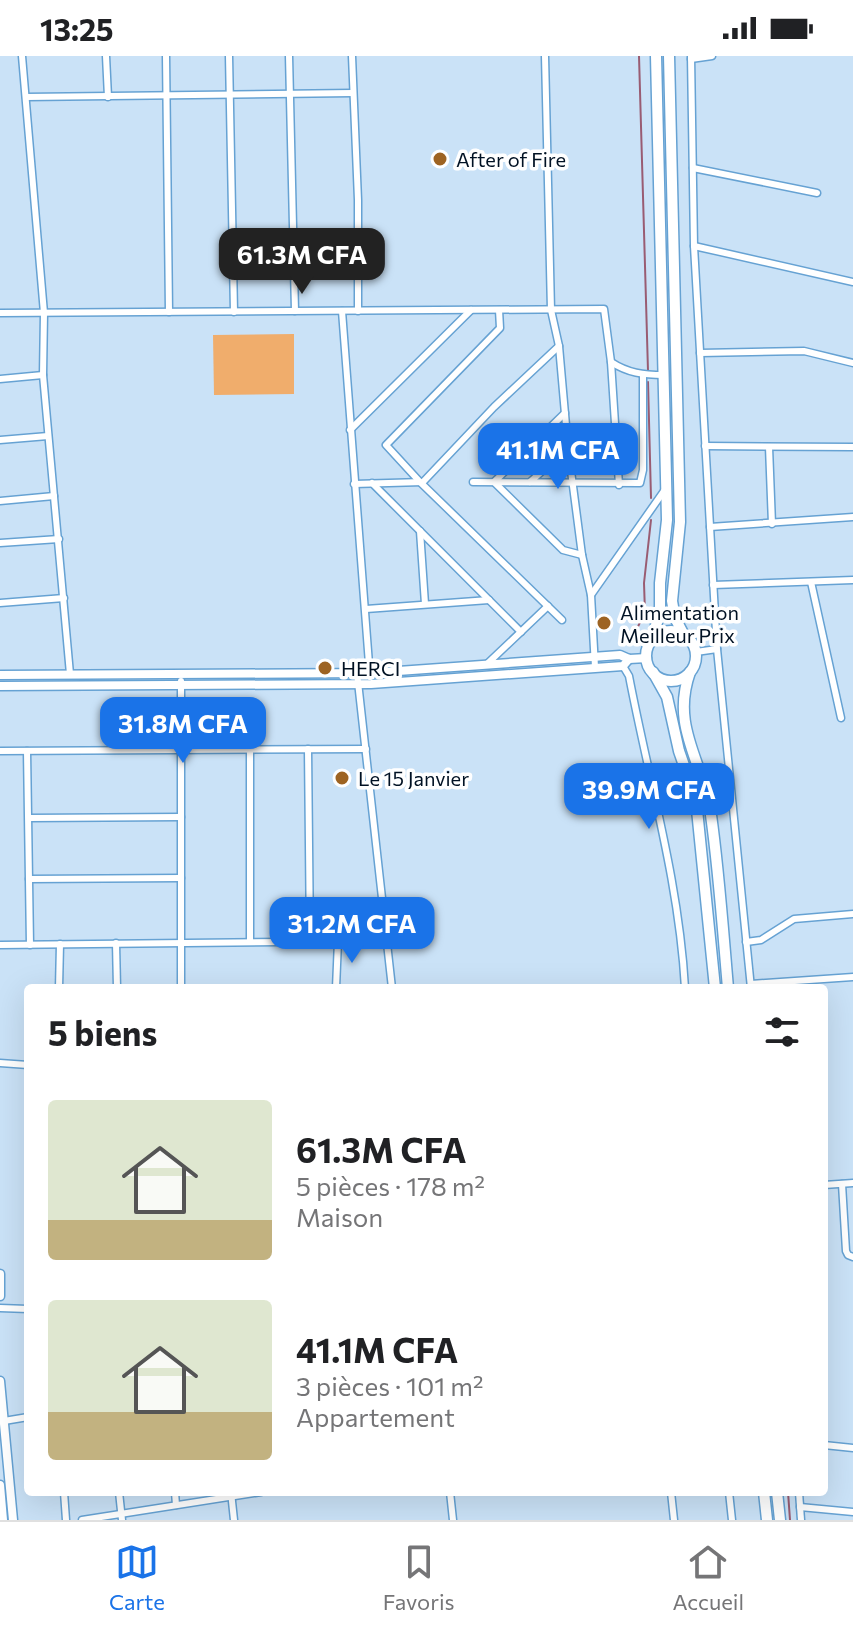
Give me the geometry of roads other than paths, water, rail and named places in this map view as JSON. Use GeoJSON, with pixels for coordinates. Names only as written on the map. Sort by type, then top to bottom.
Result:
{"type":"FeatureCollection","features":[{"type":"Feature","properties":{"kind":"highway"},"geometry":{"type":"LineString","coordinates":[[656,56],[667,520],[660,613],[647,658],[667,697],[679,751],[696,800],[715,984]]}},
{"type":"Feature","properties":{"kind":"highway"},"geometry":{"type":"LineString","coordinates":[[669,56],[680,522],[672,601],[675,618],[696,652],[682,698],[683,720],[711,813],[728,984]]}},
{"type":"Feature","properties":{"kind":"highway"},"geometry":{"type":"LineString","coordinates":[[651,641],[669,631],[684,635]]}},
{"type":"Feature","properties":{"kind":"highway"},"geometry":{"type":"LineString","coordinates":[[653,672],[660,678],[670,680],[680,679],[690,672]]}},
{"type":"Feature","properties":{"kind":"highway"},"geometry":{"type":"LineString","coordinates":[[764,1496],[767,1520]]}},
{"type":"Feature","properties":{"kind":"highway"},"geometry":{"type":"LineString","coordinates":[[777,1496],[780,1520]]}},
{"type":"Feature","properties":{"kind":"street"},"geometry":{"type":"LineString","coordinates":[[22,56],[44,313],[43,375],[70,674]]}},
{"type":"Feature","properties":{"kind":"street"},"geometry":{"type":"LineString","coordinates":[[106,56],[108,97]]}},
{"type":"Feature","properties":{"kind":"street"},"geometry":{"type":"LineString","coordinates":[[166,56],[169,312]]}},
{"type":"Feature","properties":{"kind":"street"},"geometry":{"type":"LineString","coordinates":[[229,56],[234,312]]}},
{"type":"Feature","properties":{"kind":"street"},"geometry":{"type":"LineString","coordinates":[[289,56],[295,311]]}},
{"type":"Feature","properties":{"kind":"street"},"geometry":{"type":"LineString","coordinates":[[352,56],[358,200],[358,311]]}},
{"type":"Feature","properties":{"kind":"street"},"geometry":{"type":"LineString","coordinates":[[545,56],[551,310],[559,346],[582,555],[591,595],[595,667]]}},
{"type":"Feature","properties":{"kind":"street"},"geometry":{"type":"LineString","coordinates":[[712,56],[691,58],[694,244],[717,649],[751,984]]}},
{"type":"Feature","properties":{"kind":"street"},"geometry":{"type":"LineString","coordinates":[[26,97],[353,93]]}},
{"type":"Feature","properties":{"kind":"street"},"geometry":{"type":"LineString","coordinates":[[693,168],[817,193]]}},
{"type":"Feature","properties":{"kind":"street"},"geometry":{"type":"LineString","coordinates":[[674,243],[694,244],[853,282]]}},
{"type":"Feature","properties":{"kind":"street"},"geometry":{"type":"LineString","coordinates":[[0,313],[604,309],[611,362],[619,485]]}},
{"type":"Feature","properties":{"kind":"street"},"geometry":{"type":"LineString","coordinates":[[350,430],[471,310]]}},
{"type":"Feature","properties":{"kind":"street"},"geometry":{"type":"LineString","coordinates":[[499,310],[500,328],[387,443],[388,449],[562,620]]}},
{"type":"Feature","properties":{"kind":"street"},"geometry":{"type":"LineString","coordinates":[[342,311],[371,684]]}},
{"type":"Feature","properties":{"kind":"street"},"geometry":{"type":"LineString","coordinates":[[354,484],[423,482],[494,407],[559,346]]}},
{"type":"Feature","properties":{"kind":"street"},"geometry":{"type":"LineString","coordinates":[[700,353],[804,351],[853,363]]}},
{"type":"Feature","properties":{"kind":"street"},"geometry":{"type":"LineString","coordinates":[[611,362],[624,371],[664,375]]}},
{"type":"Feature","properties":{"kind":"street"},"geometry":{"type":"LineString","coordinates":[[0,379],[43,375]]}},
{"type":"Feature","properties":{"kind":"street"},"geometry":{"type":"LineString","coordinates":[[473,482],[640,483],[643,480],[643,375]]}},
{"type":"Feature","properties":{"kind":"street"},"geometry":{"type":"LineString","coordinates":[[494,482],[565,413]]}},
{"type":"Feature","properties":{"kind":"street"},"geometry":{"type":"LineString","coordinates":[[0,440],[48,436]]}},
{"type":"Feature","properties":{"kind":"street"},"geometry":{"type":"LineString","coordinates":[[705,446],[853,447]]}},
{"type":"Feature","properties":{"kind":"street"},"geometry":{"type":"LineString","coordinates":[[769,447],[772,524]]}},
{"type":"Feature","properties":{"kind":"street"},"geometry":{"type":"LineString","coordinates":[[530,482],[568,448]]}},
{"type":"Feature","properties":{"kind":"street"},"geometry":{"type":"LineString","coordinates":[[494,482],[563,550],[582,555]]}},
{"type":"Feature","properties":{"kind":"street"},"geometry":{"type":"LineString","coordinates":[[372,483],[521,632]]}},
{"type":"Feature","properties":{"kind":"street"},"geometry":{"type":"LineString","coordinates":[[591,595],[666,488]]}},
{"type":"Feature","properties":{"kind":"street"},"geometry":{"type":"LineString","coordinates":[[0,501],[54,496]]}},
{"type":"Feature","properties":{"kind":"street"},"geometry":{"type":"LineString","coordinates":[[710,527],[853,517]]}},
{"type":"Feature","properties":{"kind":"street"},"geometry":{"type":"LineString","coordinates":[[420,531],[425,604]]}},
{"type":"Feature","properties":{"kind":"street"},"geometry":{"type":"LineString","coordinates":[[0,543],[59,539]]}},
{"type":"Feature","properties":{"kind":"street"},"geometry":{"type":"LineString","coordinates":[[713,585],[853,580]]}},
{"type":"Feature","properties":{"kind":"street"},"geometry":{"type":"LineString","coordinates":[[811,582],[841,718]]}},
{"type":"Feature","properties":{"kind":"street"},"geometry":{"type":"LineString","coordinates":[[0,603],[64,598]]}},
{"type":"Feature","properties":{"kind":"street"},"geometry":{"type":"LineString","coordinates":[[366,609],[489,600]]}},
{"type":"Feature","properties":{"kind":"street"},"geometry":{"type":"LineString","coordinates":[[487,664],[548,606]]}},
{"type":"Feature","properties":{"kind":"street"},"geometry":{"type":"LineString","coordinates":[[696,652],[717,649]]}},
{"type":"Feature","properties":{"kind":"street"},"geometry":{"type":"LineString","coordinates":[[0,675],[370,673],[620,655],[626,662],[672,873],[685,984]]}},
{"type":"Feature","properties":{"kind":"street"},"geometry":{"type":"LineString","coordinates":[[0,686],[371,684],[595,667],[647,658]]}},
{"type":"Feature","properties":{"kind":"street"},"geometry":{"type":"LineString","coordinates":[[357,673],[392,984]]}},
{"type":"Feature","properties":{"kind":"street"},"geometry":{"type":"LineString","coordinates":[[181,674],[181,984]]}},
{"type":"Feature","properties":{"kind":"street"},"geometry":{"type":"LineString","coordinates":[[250,749],[250,941]]}},
{"type":"Feature","properties":{"kind":"street"},"geometry":{"type":"LineString","coordinates":[[308,749],[310,941]]}},
{"type":"Feature","properties":{"kind":"street"},"geometry":{"type":"LineString","coordinates":[[0,751],[366,749]]}},
{"type":"Feature","properties":{"kind":"street"},"geometry":{"type":"LineString","coordinates":[[27,751],[30,945]]}},
{"type":"Feature","properties":{"kind":"street"},"geometry":{"type":"LineString","coordinates":[[29,818],[181,817]]}},
{"type":"Feature","properties":{"kind":"street"},"geometry":{"type":"LineString","coordinates":[[29,879],[181,878]]}},
{"type":"Feature","properties":{"kind":"street"},"geometry":{"type":"LineString","coordinates":[[746,942],[761,940],[794,919],[853,914]]}},
{"type":"Feature","properties":{"kind":"street"},"geometry":{"type":"LineString","coordinates":[[336,984],[338,941]]}},
{"type":"Feature","properties":{"kind":"street"},"geometry":{"type":"LineString","coordinates":[[0,945],[387,941]]}},
{"type":"Feature","properties":{"kind":"street"},"geometry":{"type":"LineString","coordinates":[[116,943],[117,984]]}},
{"type":"Feature","properties":{"kind":"street"},"geometry":{"type":"LineString","coordinates":[[59,984],[60,944]]}},
{"type":"Feature","properties":{"kind":"street"},"geometry":{"type":"LineString","coordinates":[[774,984],[853,977]]}},
{"type":"Feature","properties":{"kind":"street"},"geometry":{"type":"LineString","coordinates":[[0,1063],[24,1065]]}},
{"type":"Feature","properties":{"kind":"street"},"geometry":{"type":"LineString","coordinates":[[828,1185],[853,1183]]}},
{"type":"Feature","properties":{"kind":"street"},"geometry":{"type":"LineString","coordinates":[[842,1184],[846,1251],[853,1257]]}},
{"type":"Feature","properties":{"kind":"street"},"geometry":{"type":"LineString","coordinates":[[0,1274],[0,1296]]}},
{"type":"Feature","properties":{"kind":"street"},"geometry":{"type":"LineString","coordinates":[[0,1308],[24,1309]]}},
{"type":"Feature","properties":{"kind":"street"},"geometry":{"type":"LineString","coordinates":[[0,1381],[4,1472],[13,1520]]}},
{"type":"Feature","properties":{"kind":"street"},"geometry":{"type":"LineString","coordinates":[[4,1421],[24,1418]]}},
{"type":"Feature","properties":{"kind":"street"},"geometry":{"type":"LineString","coordinates":[[828,1445],[853,1448]]}},
{"type":"Feature","properties":{"kind":"street"},"geometry":{"type":"LineString","coordinates":[[0,1485],[3,1520]]}},
{"type":"Feature","properties":{"kind":"street"},"geometry":{"type":"LineString","coordinates":[[64,1496],[66,1520]]}},
{"type":"Feature","properties":{"kind":"street"},"geometry":{"type":"LineString","coordinates":[[119,1496],[122,1517]]}},
{"type":"Feature","properties":{"kind":"street"},"geometry":{"type":"LineString","coordinates":[[175,1496],[176,1505]]}},
{"type":"Feature","properties":{"kind":"street"},"geometry":{"type":"LineString","coordinates":[[82,1520],[122,1517],[221,1496]]}},
{"type":"Feature","properties":{"kind":"street"},"geometry":{"type":"LineString","coordinates":[[231,1496],[234,1520]]}},
{"type":"Feature","properties":{"kind":"street"},"geometry":{"type":"LineString","coordinates":[[450,1496],[453,1520]]}},
{"type":"Feature","properties":{"kind":"street"},"geometry":{"type":"LineString","coordinates":[[671,1496],[674,1520]]}},
{"type":"Feature","properties":{"kind":"street"},"geometry":{"type":"LineString","coordinates":[[729,1496],[732,1520]]}},
{"type":"Feature","properties":{"kind":"street"},"geometry":{"type":"LineString","coordinates":[[799,1496],[801,1520]]}},
{"type":"Feature","properties":{"kind":"street"},"geometry":{"type":"LineString","coordinates":[[800,1507],[853,1512]]}},
{"type":"Feature","properties":{"kind":"waterway"},"geometry":{"type":"LineString","coordinates":[[639,56],[648,371]]}},
{"type":"Feature","properties":{"kind":"waterway"},"geometry":{"type":"LineString","coordinates":[[648,382],[651,498]]}},
{"type":"Feature","properties":{"kind":"waterway"},"geometry":{"type":"LineString","coordinates":[[623,644],[633,636],[645,613],[644,583],[651,520]]}},
{"type":"Feature","properties":{"kind":"waterway"},"geometry":{"type":"LineString","coordinates":[[788,1496],[790,1520]]}},
{"type":"Feature","properties":{"kind":"place","name":"After of Fire"},"geometry":{"type":"Point","coordinates":[440,159]}},
{"type":"Feature","properties":{"kind":"place","name":"Alimentation Meilleur Prix"},"geometry":{"type":"Point","coordinates":[604,623]}},
{"type":"Feature","properties":{"kind":"place","name":"HERCI"},"geometry":{"type":"Point","coordinates":[325,668]}},
{"type":"Feature","properties":{"kind":"place","name":"Le 15 Janvier"},"geometry":{"type":"Point","coordinates":[342,778]}}]}
